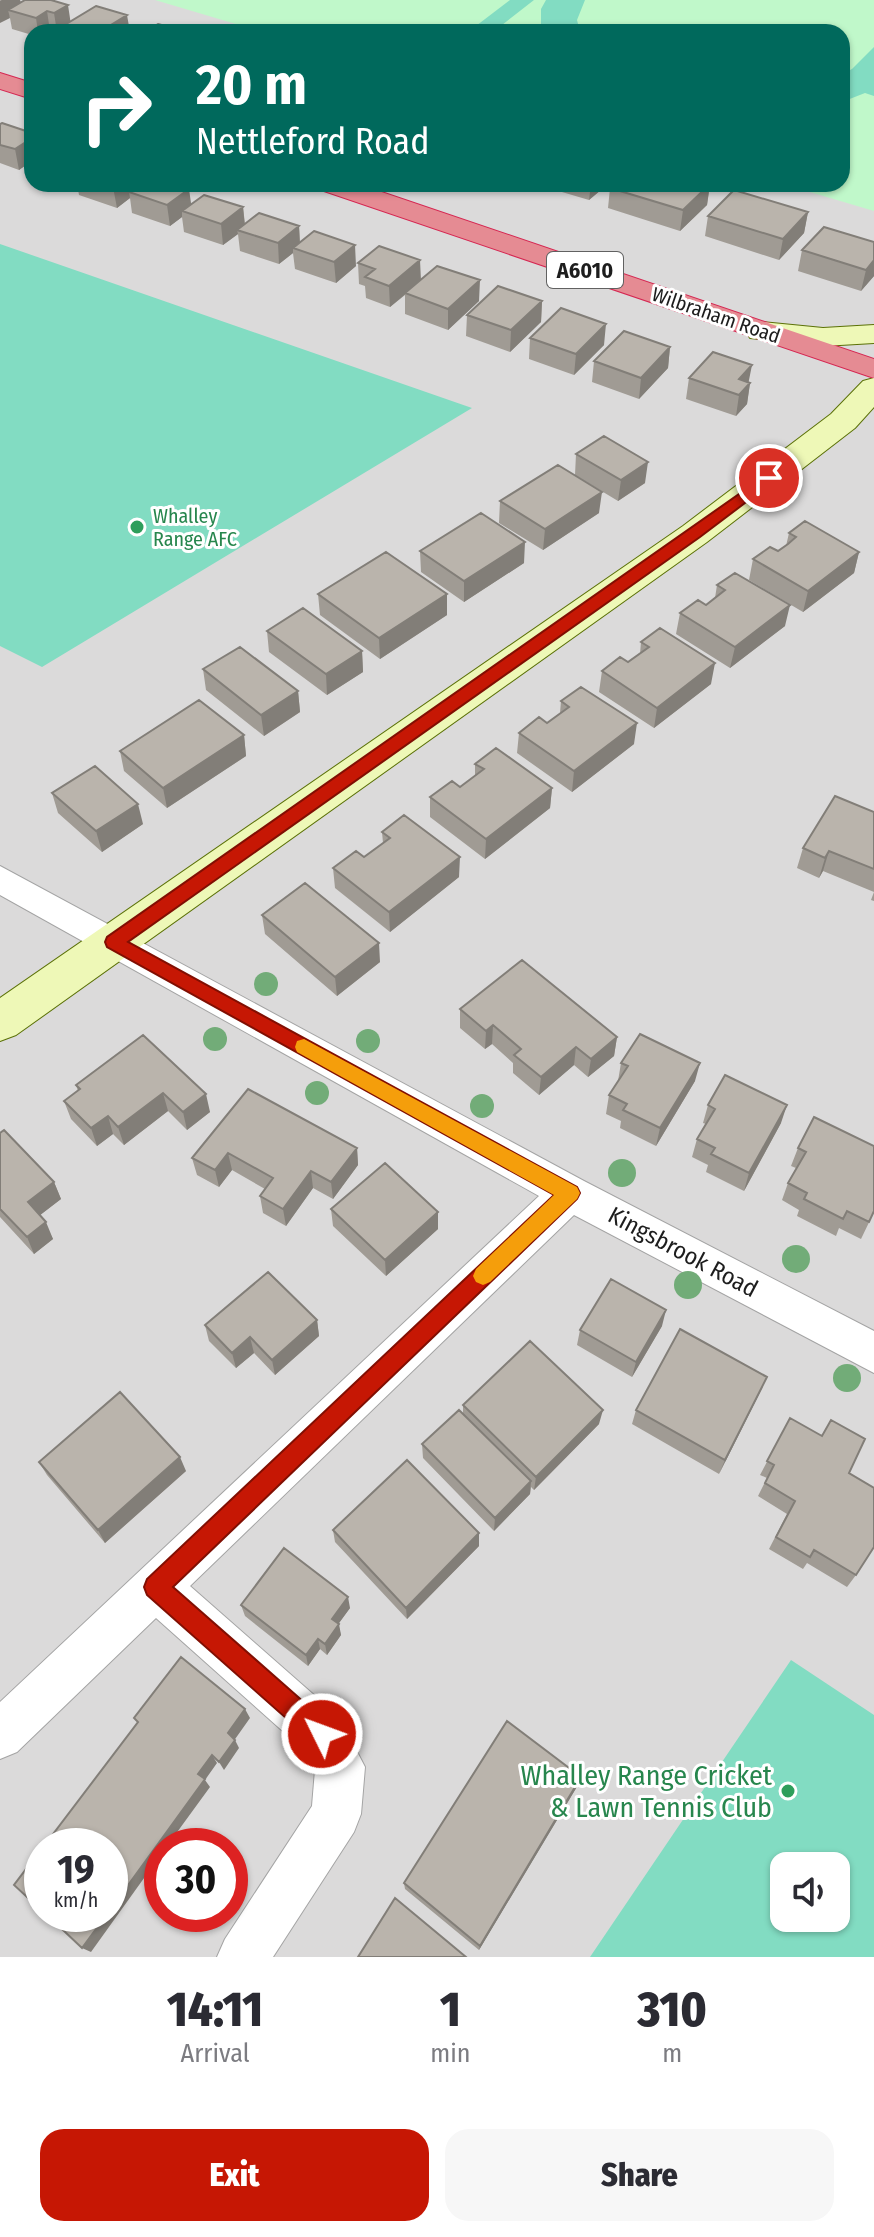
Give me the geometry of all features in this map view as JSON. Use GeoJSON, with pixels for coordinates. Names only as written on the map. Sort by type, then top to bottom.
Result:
{"type":"FeatureCollection","features":[{"type":"Feature","properties":{"kind":"highway"},"geometry":{"type":"LineString","coordinates":[[0,81],[24,88]]}},
{"type":"Feature","properties":{"kind":"highway","name":"Wilbraham Road"},"geometry":{"type":"LineString","coordinates":[[354,192],[874,369]]}},
{"type":"Feature","properties":{"kind":"street"},"geometry":{"type":"LineString","coordinates":[[761,331],[823,337],[874,334]]}},
{"type":"Feature","properties":{"kind":"street"},"geometry":{"type":"LineString","coordinates":[[0,1022],[695,534],[843,421],[874,388]]}},
{"type":"Feature","properties":{"kind":"street","name":"Kingsbrook Road"},"geometry":{"type":"LineString","coordinates":[[0,879],[570,1193],[874,1353]]}},
{"type":"Feature","properties":{"kind":"street"},"geometry":{"type":"LineString","coordinates":[[0,1735],[570,1193]]}},
{"type":"Feature","properties":{"kind":"street"},"geometry":{"type":"LineString","coordinates":[[156,1587],[322,1734],[340,1767],[336,1814],[243,1957]]}},
{"type":"Feature","properties":{"kind":"shaded area"},"geometry":{"type":"Polygon","coordinates":[[[0,0],[874,0],[874,1957],[0,1957],[0,0]]]}},
{"type":"Feature","properties":{"kind":"green space"},"geometry":{"type":"Polygon","coordinates":[[[155,0],[874,0],[874,211],[810,192],[850,192],[850,24],[236,24],[155,0]]]}},
{"type":"Feature","properties":{"kind":"green space"},"geometry":{"type":"Polygon","coordinates":[[[510,0],[534,0],[503,24],[478,24],[510,0]]]}},
{"type":"Feature","properties":{"kind":"green space"},"geometry":{"type":"Polygon","coordinates":[[[546,0],[585,0],[578,24],[541,24],[541,9],[546,0]]]}},
{"type":"Feature","properties":{"kind":"green space"},"geometry":{"type":"Polygon","coordinates":[[[874,47],[874,96],[865,93],[850,99],[852,69],[874,47]]]}},
{"type":"Feature","properties":{"kind":"green space","name":"Whalley Range AFC"},"geometry":{"type":"Polygon","coordinates":[[[0,244],[472,408],[42,667],[0,646],[0,244]]]}},
{"type":"Feature","properties":{"kind":"green space","name":"Whalley Range Cricket & Lawn Tennis Club"},"geometry":{"type":"Polygon","coordinates":[[[791,1660],[874,1715],[874,1957],[590,1957],[791,1660]]]}},
{"type":"Feature","properties":{"kind":"building"},"geometry":{"type":"Polygon","coordinates":[[[25,0],[51,0],[68,5],[36,18],[8,10],[25,0]]]}},
{"type":"Feature","properties":{"kind":"building"},"geometry":{"type":"Polygon","coordinates":[[[96,6],[127,15],[112,24],[66,24],[96,6]]]}},
{"type":"Feature","properties":{"kind":"building"},"geometry":{"type":"Polygon","coordinates":[[[0,124],[24,130],[24,143],[15,149],[0,145],[0,124]]]}},
{"type":"Feature","properties":{"kind":"building"},"geometry":{"type":"Polygon","coordinates":[[[129,192],[185,192],[167,205],[129,192]]]}},
{"type":"Feature","properties":{"kind":"building"},"geometry":{"type":"Polygon","coordinates":[[[623,192],[702,192],[683,210],[623,192]]]}},
{"type":"Feature","properties":{"kind":"building"},"geometry":{"type":"Polygon","coordinates":[[[732,192],[808,212],[783,239],[708,216],[732,192]]]}},
{"type":"Feature","properties":{"kind":"building"},"geometry":{"type":"Polygon","coordinates":[[[204,195],[243,207],[221,224],[182,211],[204,195]]]}},
{"type":"Feature","properties":{"kind":"building"},"geometry":{"type":"Polygon","coordinates":[[[259,213],[299,226],[278,243],[237,230],[259,213]]]}},
{"type":"Feature","properties":{"kind":"building"},"geometry":{"type":"Polygon","coordinates":[[[824,227],[874,242],[874,260],[866,270],[802,250],[824,227]]]}},
{"type":"Feature","properties":{"kind":"building"},"geometry":{"type":"Polygon","coordinates":[[[314,231],[355,245],[334,262],[293,248],[314,231]]]}},
{"type":"Feature","properties":{"kind":"building"},"geometry":{"type":"Polygon","coordinates":[[[379,246],[420,260],[389,286],[365,277],[375,269],[358,263],[379,246]]]}},
{"type":"Feature","properties":{"kind":"building"},"geometry":{"type":"Polygon","coordinates":[[[437,266],[480,280],[448,309],[405,293],[437,266]]]}},
{"type":"Feature","properties":{"kind":"building"},"geometry":{"type":"Polygon","coordinates":[[[498,286],[542,301],[511,330],[467,315],[498,286]]]}},
{"type":"Feature","properties":{"kind":"building"},"geometry":{"type":"Polygon","coordinates":[[[561,308],[606,324],[576,354],[530,338],[561,308]]]}},
{"type":"Feature","properties":{"kind":"building"},"geometry":{"type":"Polygon","coordinates":[[[624,331],[670,347],[641,378],[594,361],[624,331]]]}},
{"type":"Feature","properties":{"kind":"building"},"geometry":{"type":"Polygon","coordinates":[[[713,352],[752,365],[739,379],[750,383],[739,395],[689,378],[713,352]]]}},
{"type":"Feature","properties":{"kind":"building"},"geometry":{"type":"Polygon","coordinates":[[[604,436],[648,462],[621,480],[576,454],[604,436]]]}},
{"type":"Feature","properties":{"kind":"building"},"geometry":{"type":"Polygon","coordinates":[[[558,465],[602,492],[545,529],[500,501],[558,465]]]}},
{"type":"Feature","properties":{"kind":"building"},"geometry":{"type":"Polygon","coordinates":[[[481,513],[525,542],[464,581],[420,551],[481,513]]]}},
{"type":"Feature","properties":{"kind":"building"},"geometry":{"type":"Polygon","coordinates":[[[805,521],[859,552],[808,591],[753,559],[770,547],[778,551],[788,544],[796,537],[789,533],[805,521]]]}},
{"type":"Feature","properties":{"kind":"building"},"geometry":{"type":"Polygon","coordinates":[[[386,552],[447,594],[379,638],[318,594],[386,552]]]}},
{"type":"Feature","properties":{"kind":"building"},"geometry":{"type":"Polygon","coordinates":[[[735,573],[790,605],[735,647],[680,613],[698,600],[706,605],[725,590],[717,585],[735,573]]]}},
{"type":"Feature","properties":{"kind":"building"},"geometry":{"type":"Polygon","coordinates":[[[303,608],[362,651],[326,674],[267,631],[303,608]]]}},
{"type":"Feature","properties":{"kind":"building"},"geometry":{"type":"Polygon","coordinates":[[[660,628],[715,663],[657,708],[602,671],[620,657],[628,662],[649,647],[641,642],[660,628]]]}},
{"type":"Feature","properties":{"kind":"building"},"geometry":{"type":"Polygon","coordinates":[[[240,647],[298,691],[261,715],[203,669],[240,647]]]}},
{"type":"Feature","properties":{"kind":"building"},"geometry":{"type":"Polygon","coordinates":[[[581,687],[637,723],[574,771],[519,733],[539,717],[547,723],[569,707],[561,701],[581,687]]]}},
{"type":"Feature","properties":{"kind":"building"},"geometry":{"type":"Polygon","coordinates":[[[199,700],[244,735],[163,788],[120,751],[199,700]]]}},
{"type":"Feature","properties":{"kind":"building"},"geometry":{"type":"Polygon","coordinates":[[[496,748],[552,788],[486,839],[430,797],[452,781],[460,787],[484,769],[475,764],[496,748]]]}},
{"type":"Feature","properties":{"kind":"building"},"geometry":{"type":"Polygon","coordinates":[[[95,766],[138,804],[96,831],[52,793],[95,766]]]}},
{"type":"Feature","properties":{"kind":"building"},"geometry":{"type":"Polygon","coordinates":[[[835,796],[874,812],[874,869],[829,851],[825,858],[803,848],[835,796]]]}},
{"type":"Feature","properties":{"kind":"building"},"geometry":{"type":"Polygon","coordinates":[[[404,815],[460,857],[389,912],[333,868],[356,851],[364,857],[390,838],[382,832],[404,815]]]}},
{"type":"Feature","properties":{"kind":"building"},"geometry":{"type":"Polygon","coordinates":[[[305,883],[379,943],[335,977],[262,915],[305,883]]]}},
{"type":"Feature","properties":{"kind":"building"},"geometry":{"type":"Polygon","coordinates":[[[522,960],[617,1037],[591,1059],[576,1047],[541,1077],[514,1055],[521,1049],[493,1025],[486,1031],[460,1009],[522,960]]]}},
{"type":"Feature","properties":{"kind":"building"},"geometry":{"type":"Polygon","coordinates":[[[640,1034],[700,1063],[660,1128],[623,1110],[627,1104],[609,1095],[628,1066],[621,1063],[640,1034]]]}},
{"type":"Feature","properties":{"kind":"building"},"geometry":{"type":"Polygon","coordinates":[[[143,1035],[206,1094],[183,1112],[163,1093],[118,1127],[108,1116],[91,1128],[64,1101],[80,1089],[76,1085],[143,1035]]]}},
{"type":"Feature","properties":{"kind":"building"},"geometry":{"type":"Polygon","coordinates":[[[725,1075],[787,1105],[749,1173],[711,1154],[715,1148],[697,1139],[715,1109],[708,1105],[725,1075]]]}},
{"type":"Feature","properties":{"kind":"building"},"geometry":{"type":"Polygon","coordinates":[[[248,1089],[357,1148],[331,1182],[311,1171],[283,1209],[260,1196],[273,1178],[228,1153],[215,1170],[192,1158],[248,1089]]]}},
{"type":"Feature","properties":{"kind":"building"},"geometry":{"type":"Polygon","coordinates":[[[814,1117],[874,1146],[874,1211],[869,1222],[847,1211],[843,1219],[804,1199],[807,1193],[788,1183],[806,1152],[798,1148],[814,1117]]]}},
{"type":"Feature","properties":{"kind":"building"},"geometry":{"type":"Polygon","coordinates":[[[4,1130],[54,1182],[28,1202],[46,1222],[27,1237],[0,1209],[0,1133],[4,1130]]]}},
{"type":"Feature","properties":{"kind":"building"},"geometry":{"type":"Polygon","coordinates":[[[385,1163],[438,1212],[385,1260],[331,1209],[385,1163]]]}},
{"type":"Feature","properties":{"kind":"building"},"geometry":{"type":"Polygon","coordinates":[[[268,1272],[317,1320],[272,1360],[250,1337],[232,1353],[205,1325],[268,1272]]]}},
{"type":"Feature","properties":{"kind":"building"},"geometry":{"type":"Polygon","coordinates":[[[611,1279],[666,1310],[636,1362],[580,1330],[611,1279]]]}},
{"type":"Feature","properties":{"kind":"building"},"geometry":{"type":"Polygon","coordinates":[[[680,1329],[767,1377],[725,1460],[636,1410],[680,1329]]]}},
{"type":"Feature","properties":{"kind":"building"},"geometry":{"type":"Polygon","coordinates":[[[530,1341],[603,1410],[536,1477],[463,1405],[530,1341]]]}},
{"type":"Feature","properties":{"kind":"building"},"geometry":{"type":"Polygon","coordinates":[[[120,1392],[180,1457],[98,1530],[39,1462],[120,1392]]]}},
{"type":"Feature","properties":{"kind":"building"},"geometry":{"type":"Polygon","coordinates":[[[459,1410],[531,1481],[495,1518],[422,1444],[459,1410]]]}},
{"type":"Feature","properties":{"kind":"building"},"geometry":{"type":"Polygon","coordinates":[[[790,1418],[822,1436],[831,1420],[865,1439],[849,1473],[874,1488],[874,1547],[856,1575],[814,1550],[810,1557],[776,1537],[795,1501],[765,1483],[774,1465],[767,1461],[790,1418]]]}},
{"type":"Feature","properties":{"kind":"building"},"geometry":{"type":"Polygon","coordinates":[[[407,1460],[479,1533],[406,1608],[333,1530],[407,1460]]]}},
{"type":"Feature","properties":{"kind":"building"},"geometry":{"type":"Polygon","coordinates":[[[284,1548],[348,1597],[332,1619],[339,1624],[325,1644],[318,1639],[306,1655],[241,1605],[284,1548]]]}},
{"type":"Feature","properties":{"kind":"building"},"geometry":{"type":"Polygon","coordinates":[[[181,1657],[245,1709],[228,1733],[235,1740],[219,1762],[212,1755],[198,1774],[205,1779],[169,1828],[144,1828],[144,1863],[128,1885],[128,1828],[58,1828],[138,1722],[134,1718],[181,1657]]]}},
{"type":"Feature","properties":{"kind":"building"},"geometry":{"type":"Polygon","coordinates":[[[507,1721],[581,1777],[480,1946],[404,1883],[507,1721]]]}},
{"type":"Feature","properties":{"kind":"building"},"geometry":{"type":"Polygon","coordinates":[[[24,1872],[24,1894],[14,1885],[24,1872]]]}},
{"type":"Feature","properties":{"kind":"building"},"geometry":{"type":"Polygon","coordinates":[[[395,1898],[466,1957],[358,1957],[395,1898]]]}},
{"type":"Feature","properties":{"kind":"building"},"geometry":{"type":"Polygon","coordinates":[[[65,1932],[94,1932],[82,1948],[65,1932]]]}},
{"type":"Feature","properties":{"kind":"slow traffic"},"geometry":{"type":"LineString","coordinates":[[304,1047],[570,1193],[483,1276]]}},
{"type":"Feature","properties":{"kind":"place","name":"Whalley Range AFC"},"geometry":{"type":"Point","coordinates":[137,527]}},
{"type":"Feature","properties":{"kind":"place","name":"Whalley Range Cricket & Lawn Tennis Club"},"geometry":{"type":"Point","coordinates":[788,1791]}},
{"type":"Feature","properties":{"kind":"route"},"geometry":{"type":"LineString","coordinates":[[322,1734],[156,1587],[570,1193],[114,942],[695,534],[769,478]]}}]}
